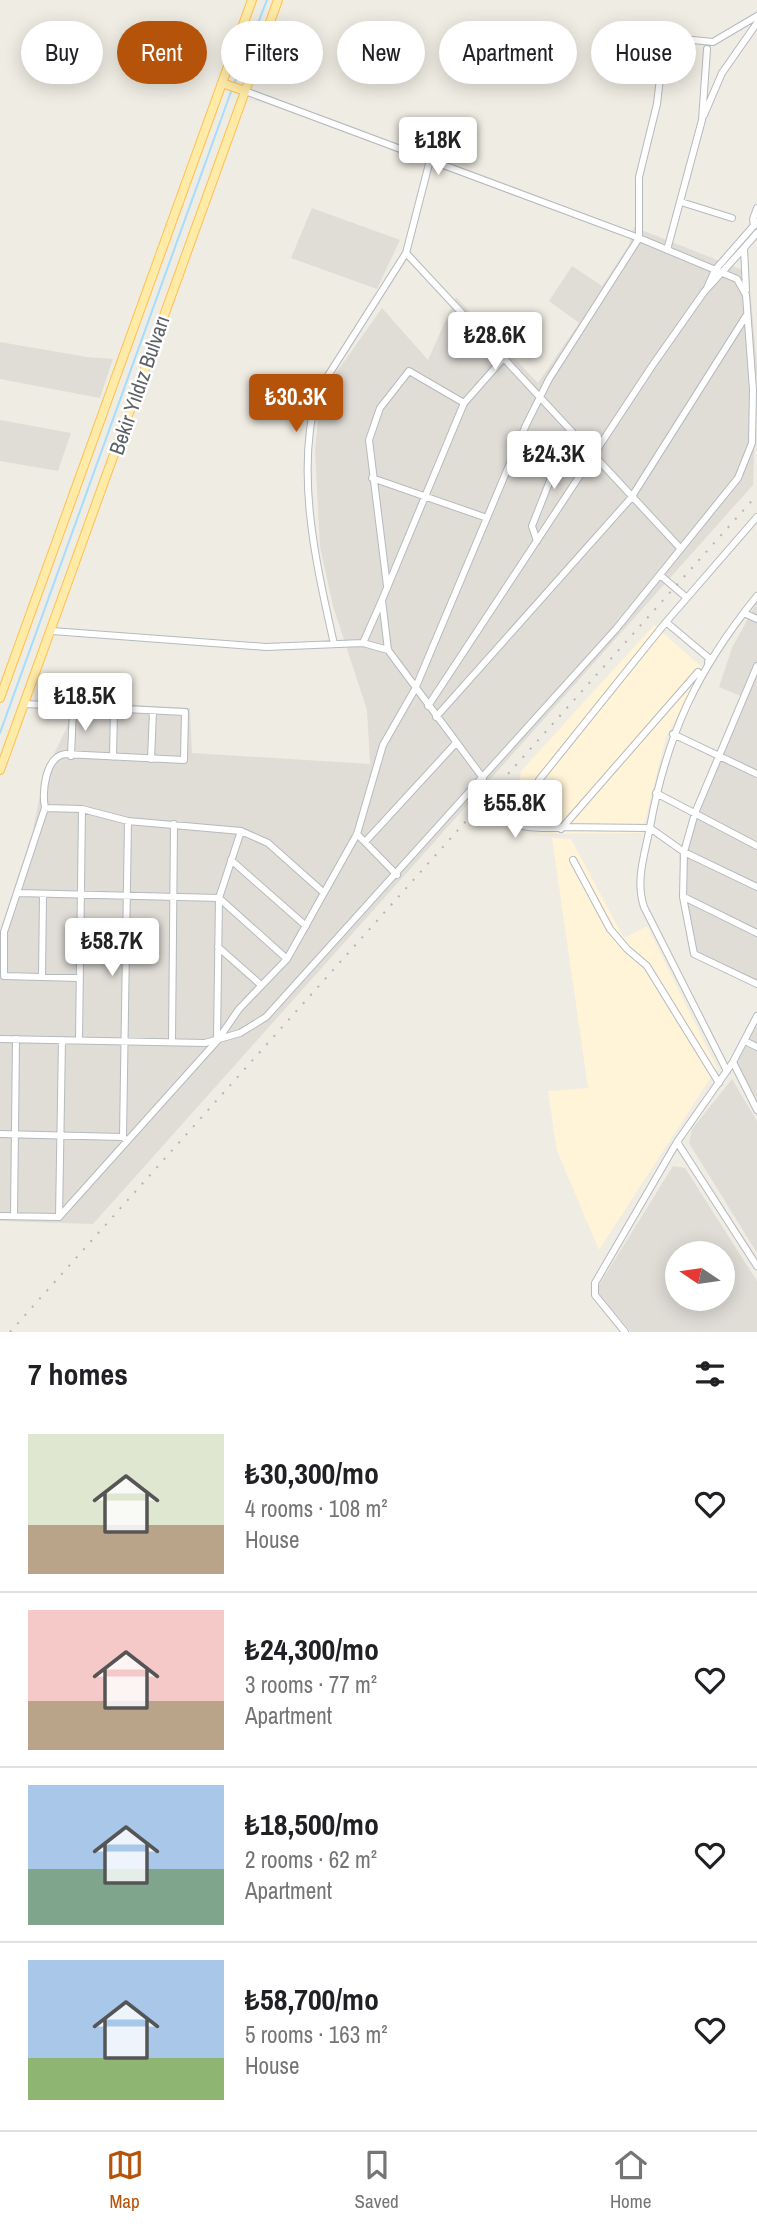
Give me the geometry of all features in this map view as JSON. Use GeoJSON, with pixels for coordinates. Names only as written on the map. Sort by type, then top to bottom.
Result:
{"type":"FeatureCollection","features":[{"type":"Feature","properties":{"kind":"main road","name":"Bekir Yıldız Bulvarı"},"geometry":{"type":"LineString","coordinates":[[0,770],[52,631],[233,87],[252,0]]}},
{"type":"Feature","properties":{"kind":"main road","name":"Bekir Yıldız Bulvarı"},"geometry":{"type":"LineString","coordinates":[[0,698],[233,87],[278,0]]}},
{"type":"Feature","properties":{"kind":"street"},"geometry":{"type":"LineString","coordinates":[[59,1217],[125,1139],[217,1041],[239,1009],[287,959],[357,834],[383,745],[415,689],[541,395],[639,238],[639,177],[653,121],[664,43],[672,38],[713,41],[757,16]]}},
{"type":"Feature","properties":{"kind":"street"},"geometry":{"type":"LineString","coordinates":[[667,250],[702,120],[722,73],[757,23]]}},
{"type":"Feature","properties":{"kind":"street"},"geometry":{"type":"LineString","coordinates":[[702,120],[706,49]]}},
{"type":"Feature","properties":{"kind":"street"},"geometry":{"type":"LineString","coordinates":[[706,67],[722,73]]}},
{"type":"Feature","properties":{"kind":"street"},"geometry":{"type":"LineString","coordinates":[[233,87],[639,238],[724,273],[739,281],[746,295]]}},
{"type":"Feature","properties":{"kind":"street"},"geometry":{"type":"LineString","coordinates":[[334,644],[316,563],[313,533],[309,462],[313,411],[317,393],[406,253],[430,160]]}},
{"type":"Feature","properties":{"kind":"street"},"geometry":{"type":"LineString","coordinates":[[681,202],[732,218]]}},
{"type":"Feature","properties":{"kind":"street"},"geometry":{"type":"LineString","coordinates":[[756,227],[753,219],[757,208]]}},
{"type":"Feature","properties":{"kind":"street"},"geometry":{"type":"LineString","coordinates":[[704,292],[744,248],[756,227]]}},
{"type":"Feature","properties":{"kind":"street"},"geometry":{"type":"LineString","coordinates":[[428,706],[704,292],[715,270],[756,227]]}},
{"type":"Feature","properties":{"kind":"street"},"geometry":{"type":"LineString","coordinates":[[0,1039],[217,1041],[249,1028],[273,1011],[484,778],[660,575],[738,478],[749,457],[754,390],[744,248]]}},
{"type":"Feature","properties":{"kind":"street"},"geometry":{"type":"LineString","coordinates":[[406,253],[502,360],[541,395],[631,498],[681,549]]}},
{"type":"Feature","properties":{"kind":"street"},"geometry":{"type":"LineString","coordinates":[[436,717],[631,498],[747,314]]}},
{"type":"Feature","properties":{"kind":"street"},"geometry":{"type":"LineString","coordinates":[[363,643],[464,403],[502,360]]}},
{"type":"Feature","properties":{"kind":"street"},"geometry":{"type":"LineString","coordinates":[[388,588],[369,440],[380,408],[409,371],[464,403]]}},
{"type":"Feature","properties":{"kind":"street"},"geometry":{"type":"LineString","coordinates":[[537,541],[532,526],[570,430]]}},
{"type":"Feature","properties":{"kind":"street"},"geometry":{"type":"LineString","coordinates":[[372,478],[487,518]]}},
{"type":"Feature","properties":{"kind":"street"},"geometry":{"type":"LineString","coordinates":[[561,829],[548,821],[540,809],[539,780],[666,622],[757,517]]}},
{"type":"Feature","properties":{"kind":"street"},"geometry":{"type":"LineString","coordinates":[[660,575],[687,598]]}},
{"type":"Feature","properties":{"kind":"street"},"geometry":{"type":"LineString","coordinates":[[561,829],[710,659],[756,598]]}},
{"type":"Feature","properties":{"kind":"street"},"geometry":{"type":"LineString","coordinates":[[382,600],[388,650],[484,778]]}},
{"type":"Feature","properties":{"kind":"street"},"geometry":{"type":"LineString","coordinates":[[744,613],[757,619]]}},
{"type":"Feature","properties":{"kind":"street"},"geometry":{"type":"LineString","coordinates":[[666,622],[710,659]]}},
{"type":"Feature","properties":{"kind":"street"},"geometry":{"type":"LineString","coordinates":[[52,631],[266,647],[363,643],[388,650]]}},
{"type":"Feature","properties":{"kind":"street"},"geometry":{"type":"LineString","coordinates":[[710,659],[673,734],[656,793],[640,878],[642,901],[727,1071]]}},
{"type":"Feature","properties":{"kind":"street"},"geometry":{"type":"LineString","coordinates":[[757,666],[695,813],[684,852],[683,897],[694,954],[757,984]]}},
{"type":"Feature","properties":{"kind":"street"},"geometry":{"type":"LineString","coordinates":[[25,704],[185,712],[184,760],[61,754],[51,761],[43,800],[45,808],[4,932],[4,976],[79,978]]}},
{"type":"Feature","properties":{"kind":"street"},"geometry":{"type":"LineString","coordinates":[[71,756],[73,708]]}},
{"type":"Feature","properties":{"kind":"street"},"geometry":{"type":"LineString","coordinates":[[113,757],[114,709]]}},
{"type":"Feature","properties":{"kind":"street"},"geometry":{"type":"LineString","coordinates":[[151,759],[153,711]]}},
{"type":"Feature","properties":{"kind":"street"},"geometry":{"type":"LineString","coordinates":[[673,734],[757,774]]}},
{"type":"Feature","properties":{"kind":"street"},"geometry":{"type":"LineString","coordinates":[[365,842],[456,743]]}},
{"type":"Feature","properties":{"kind":"street"},"geometry":{"type":"LineString","coordinates":[[477,785],[501,817],[512,824],[526,828],[650,828],[684,852],[757,887]]}},
{"type":"Feature","properties":{"kind":"street"},"geometry":{"type":"LineString","coordinates":[[656,793],[757,846]]}},
{"type":"Feature","properties":{"kind":"street"},"geometry":{"type":"LineString","coordinates":[[45,808],[82,809],[128,821],[241,831],[268,843],[323,892]]}},
{"type":"Feature","properties":{"kind":"street"},"geometry":{"type":"LineString","coordinates":[[79,1040],[82,809]]}},
{"type":"Feature","properties":{"kind":"street"},"geometry":{"type":"LineString","coordinates":[[125,1139],[128,821]]}},
{"type":"Feature","properties":{"kind":"street"},"geometry":{"type":"LineString","coordinates":[[172,1042],[174,824]]}},
{"type":"Feature","properties":{"kind":"street"},"geometry":{"type":"LineString","coordinates":[[217,1041],[219,898],[241,831]]}},
{"type":"Feature","properties":{"kind":"street"},"geometry":{"type":"LineString","coordinates":[[357,834],[397,875]]}},
{"type":"Feature","properties":{"kind":"street"},"geometry":{"type":"LineString","coordinates":[[231,860],[306,926]]}},
{"type":"Feature","properties":{"kind":"street"},"geometry":{"type":"LineString","coordinates":[[573,860],[610,929],[627,949],[647,966],[719,1083]]}},
{"type":"Feature","properties":{"kind":"street"},"geometry":{"type":"LineString","coordinates":[[18,893],[219,898],[287,959]]}},
{"type":"Feature","properties":{"kind":"street"},"geometry":{"type":"LineString","coordinates":[[42,977],[43,894]]}},
{"type":"Feature","properties":{"kind":"street"},"geometry":{"type":"LineString","coordinates":[[683,897],[757,933]]}},
{"type":"Feature","properties":{"kind":"street"},"geometry":{"type":"LineString","coordinates":[[218,947],[261,985]]}},
{"type":"Feature","properties":{"kind":"street"},"geometry":{"type":"LineString","coordinates":[[625,1332],[595,1295],[595,1283],[677,1142],[733,1062],[757,1016]]}},
{"type":"Feature","properties":{"kind":"street"},"geometry":{"type":"LineString","coordinates":[[14,1216],[16,1039]]}},
{"type":"Feature","properties":{"kind":"street"},"geometry":{"type":"LineString","coordinates":[[59,1217],[62,1040]]}},
{"type":"Feature","properties":{"kind":"street"},"geometry":{"type":"LineString","coordinates":[[745,1041],[757,1047]]}},
{"type":"Feature","properties":{"kind":"street"},"geometry":{"type":"LineString","coordinates":[[733,1062],[757,1110]]}},
{"type":"Feature","properties":{"kind":"street"},"geometry":{"type":"LineString","coordinates":[[0,1134],[125,1139]]}},
{"type":"Feature","properties":{"kind":"street"},"geometry":{"type":"LineString","coordinates":[[677,1142],[757,1266]]}},
{"type":"Feature","properties":{"kind":"street"},"geometry":{"type":"LineString","coordinates":[[0,1216],[59,1217]]}},
{"type":"Feature","properties":{"kind":"shaded area"},"geometry":{"type":"Polygon","coordinates":[[[312,208],[400,240],[377,289],[291,258],[312,208]]]}},
{"type":"Feature","properties":{"kind":"shaded area"},"geometry":{"type":"Polygon","coordinates":[[[634,227],[740,269],[749,277],[757,367],[753,485],[93,1224],[0,1221],[0,931],[33,830],[44,775],[68,725],[70,701],[190,708],[192,753],[370,764],[367,710],[333,606],[320,547],[315,450],[319,411],[326,387],[382,308],[428,360],[456,297],[538,383],[579,323],[549,301],[572,266],[602,286],[629,245],[634,227]]]}},
{"type":"Feature","properties":{"kind":"shaded area"},"geometry":{"type":"Polygon","coordinates":[[[0,342],[113,359],[100,398],[0,379],[0,342]]]}},
{"type":"Feature","properties":{"kind":"shaded area"},"geometry":{"type":"Polygon","coordinates":[[[0,420],[71,433],[58,471],[0,461],[0,420]]]}},
{"type":"Feature","properties":{"kind":"shaded area"},"geometry":{"type":"Polygon","coordinates":[[[757,602],[757,988],[690,950],[679,855],[743,697],[719,687],[732,648],[757,602]]]}},
{"type":"Feature","properties":{"kind":"shaded area"},"geometry":{"type":"Polygon","coordinates":[[[654,625],[703,668],[666,737],[642,833],[540,834],[528,821],[520,805],[518,791],[521,771],[654,625]]]}},
{"type":"Feature","properties":{"kind":"shaded area"},"geometry":{"type":"Polygon","coordinates":[[[552,838],[571,839],[624,938],[647,926],[717,1068],[599,1250],[557,1151],[548,1091],[588,1088],[552,838]]]}},
{"type":"Feature","properties":{"kind":"shaded area"},"geometry":{"type":"Polygon","coordinates":[[[757,1025],[757,1100],[736,1063],[757,1025]]]}},
{"type":"Feature","properties":{"kind":"shaded area"},"geometry":{"type":"Polygon","coordinates":[[[732,1079],[757,1121],[757,1253],[689,1143],[692,1129],[732,1079]]]}},
{"type":"Feature","properties":{"kind":"shaded area"},"geometry":{"type":"Polygon","coordinates":[[[673,1166],[685,1168],[732,1241],[665,1241],[665,1311],[735,1311],[735,1246],[757,1281],[757,1332],[631,1332],[599,1295],[599,1285],[673,1166]]]}},
{"type":"Feature","properties":{"kind":"waterway"},"geometry":{"type":"LineString","coordinates":[[259,21],[267,0]]}},
{"type":"Feature","properties":{"kind":"waterway"},"geometry":{"type":"LineString","coordinates":[[0,733],[232,89]]}},
{"type":"Feature","properties":{"kind":"railway"},"geometry":{"type":"LineString","coordinates":[[10,1332],[757,495]]}}]}
